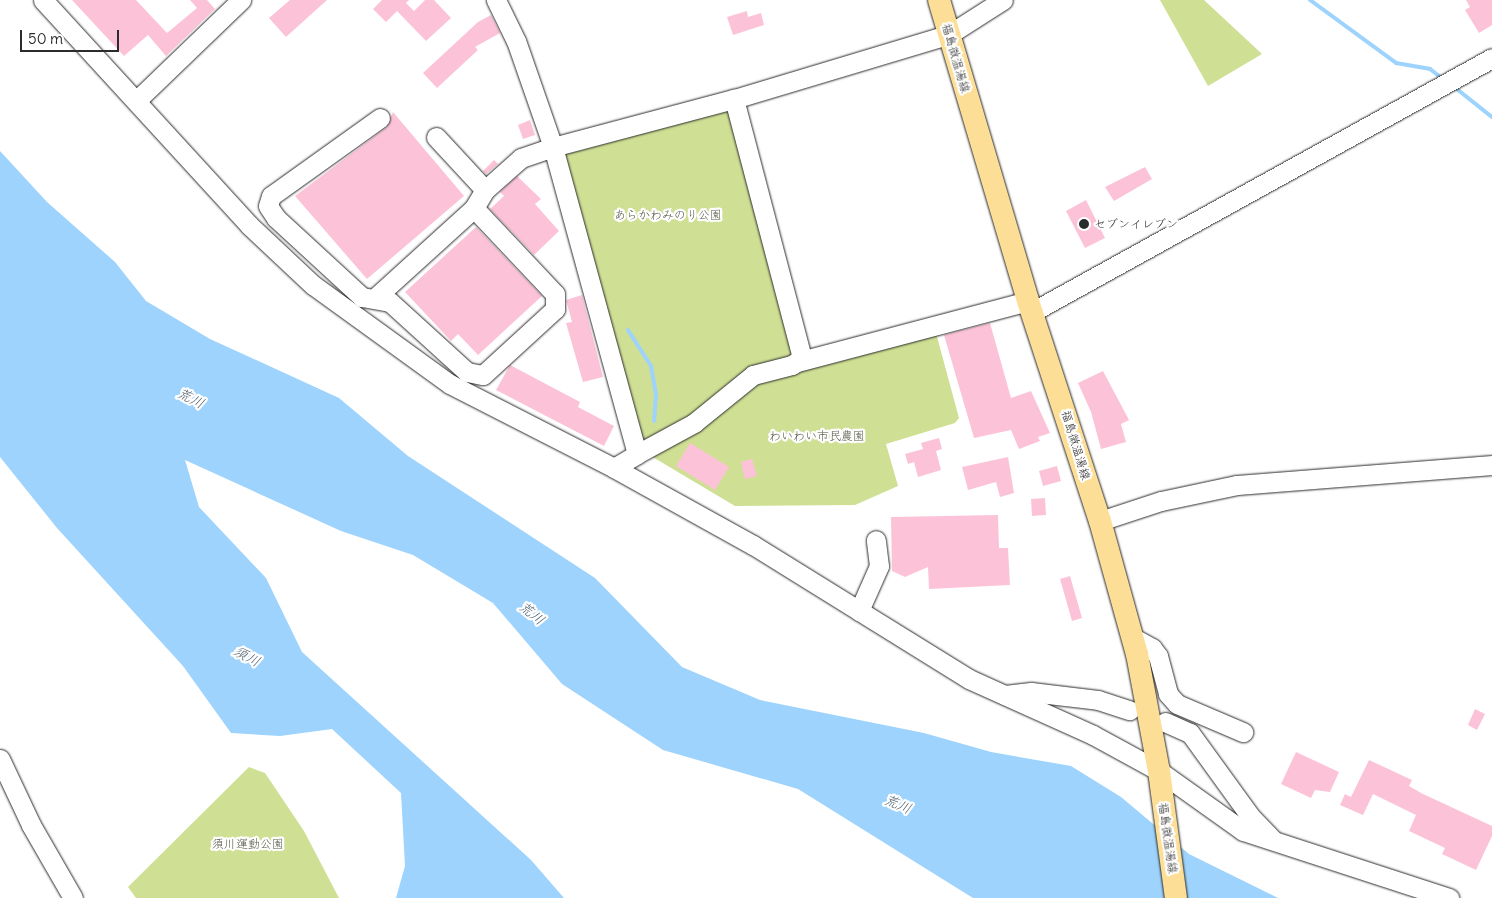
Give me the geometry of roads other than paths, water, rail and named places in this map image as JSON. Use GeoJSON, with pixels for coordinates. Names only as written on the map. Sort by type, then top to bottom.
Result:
{"type":"FeatureCollection","features":[{"type":"Feature","properties":{"kind":"main road","name":"福島微温湯線"},"geometry":{"type":"LineString","coordinates":[[939,0],[1030,307],[1100,521],[1132,637],[1159,771],[1176,898]]}},
{"type":"Feature","properties":{"kind":"street"},"geometry":{"type":"LineString","coordinates":[[43,0],[249,225],[313,285],[450,384],[614,468],[753,545],[969,679],[1093,735],[1159,771],[1243,831],[1448,898]]}},
{"type":"Feature","properties":{"kind":"street"},"geometry":{"type":"LineString","coordinates":[[136,101],[241,0]]}},
{"type":"Feature","properties":{"kind":"street"},"geometry":{"type":"LineString","coordinates":[[496,0],[516,41],[552,147],[637,454]]}},
{"type":"Feature","properties":{"kind":"street"},"geometry":{"type":"LineString","coordinates":[[376,297],[474,208],[485,190],[521,158],[552,147],[734,99],[948,35],[1003,0]]}},
{"type":"Feature","properties":{"kind":"street"},"geometry":{"type":"LineString","coordinates":[[614,468],[694,423],[753,375],[797,362],[1030,307],[1492,58]]}},
{"type":"Feature","properties":{"kind":"street"},"geometry":{"type":"LineString","coordinates":[[734,99],[799,343],[802,358],[797,362]]}},
{"type":"Feature","properties":{"kind":"street"},"geometry":{"type":"LineString","coordinates":[[380,118],[270,196],[268,206],[276,218],[362,297],[376,297],[390,302],[467,372],[483,375],[556,308],[556,294],[474,208]]}},
{"type":"Feature","properties":{"kind":"street"},"geometry":{"type":"LineString","coordinates":[[436,138],[485,190]]}},
{"type":"Feature","properties":{"kind":"street"},"geometry":{"type":"LineString","coordinates":[[1100,521],[1161,501],[1237,485],[1492,465]]}},
{"type":"Feature","properties":{"kind":"street"},"geometry":{"type":"LineString","coordinates":[[859,611],[879,566],[876,540]]}},
{"type":"Feature","properties":{"kind":"street"},"geometry":{"type":"LineString","coordinates":[[1132,637],[1152,648],[1158,656],[1168,694],[1177,704],[1243,732]]}},
{"type":"Feature","properties":{"kind":"street"},"geometry":{"type":"LineString","coordinates":[[1004,695],[1031,692],[1098,700],[1129,710]]}},
{"type":"Feature","properties":{"kind":"street"},"geometry":{"type":"LineString","coordinates":[[1165,722],[1190,732],[1250,816],[1275,841]]}},
{"type":"Feature","properties":{"kind":"street"},"geometry":{"type":"LineString","coordinates":[[0,759],[31,824],[73,898]]}},
{"type":"Feature","properties":{"kind":"water"},"geometry":{"type":"Polygon","coordinates":[[[0,151],[47,202],[115,262],[146,301],[210,339],[339,398],[408,456],[595,578],[682,667],[760,700],[924,733],[991,752],[1071,766],[1121,797],[1189,854],[1278,898],[973,898],[798,789],[663,750],[562,684],[493,603],[413,555],[341,531],[185,460],[199,507],[266,578],[302,652],[531,860],[564,898],[396,898],[405,866],[401,793],[332,729],[280,736],[231,733],[183,666],[57,528],[0,457],[0,151]]]}},
{"type":"Feature","properties":{"kind":"waterway"},"geometry":{"type":"LineString","coordinates":[[1310,0],[1396,63],[1430,69],[1443,79]]}},
{"type":"Feature","properties":{"kind":"waterway"},"geometry":{"type":"LineString","coordinates":[[1453,86],[1492,117]]}},
{"type":"Feature","properties":{"kind":"waterway"},"geometry":{"type":"LineString","coordinates":[[628,330],[651,366],[656,394],[654,421]]}},
{"type":"Feature","properties":{"kind":"place","name":"セブンイレブン"},"geometry":{"type":"Point","coordinates":[1084,224]}},
{"type":"Feature","properties":{"kind":"park label","name":"あらかわみのり公園"},"geometry":{"type":"Point","coordinates":[668,215]}},
{"type":"Feature","properties":{"kind":"park label","name":"わいわい市民農園"},"geometry":{"type":"Point","coordinates":[817,436]}},
{"type":"Feature","properties":{"kind":"park label","name":"須川運動公園"},"geometry":{"type":"Point","coordinates":[248,844]}},
{"type":"Feature","properties":{"kind":"water label","name":"荒川"},"geometry":{"type":"Point","coordinates":[191,398]}},
{"type":"Feature","properties":{"kind":"water label","name":"荒川"},"geometry":{"type":"Point","coordinates":[532,613]}},
{"type":"Feature","properties":{"kind":"water label","name":"須川"},"geometry":{"type":"Point","coordinates":[247,656]}},
{"type":"Feature","properties":{"kind":"water label","name":"荒川"},"geometry":{"type":"Point","coordinates":[898,804]}}]}
